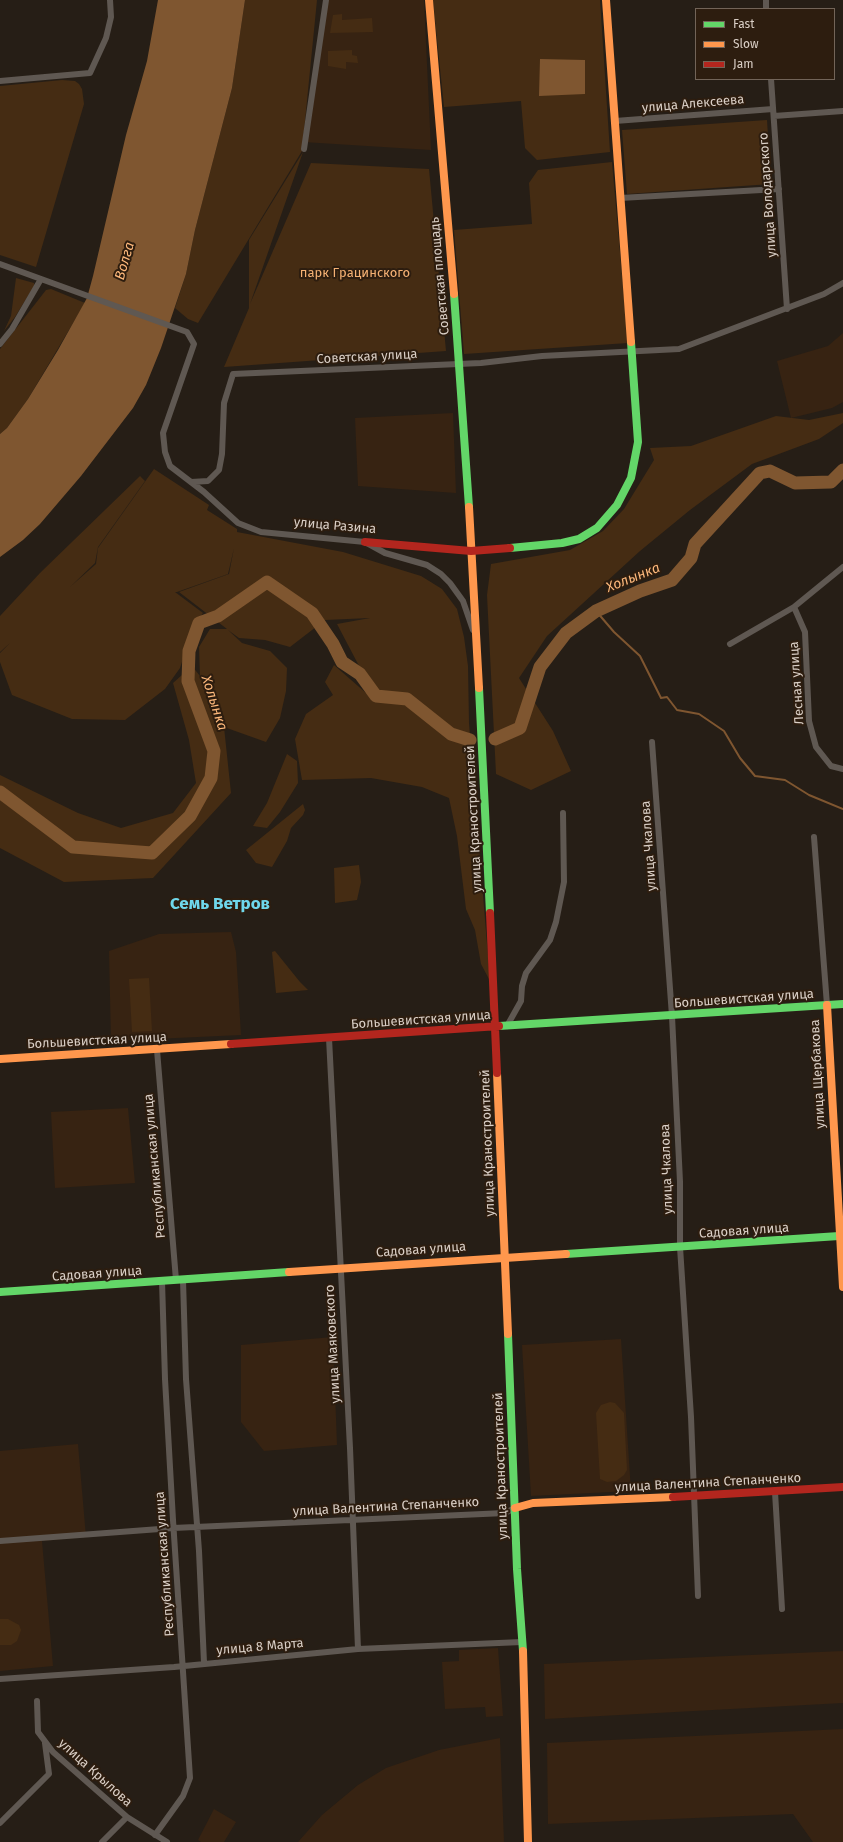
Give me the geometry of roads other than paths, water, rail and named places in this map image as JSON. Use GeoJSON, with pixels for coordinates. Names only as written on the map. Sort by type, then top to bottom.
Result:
{"type":"FeatureCollection","features":[{"type":"Feature","properties":{"kind":"street"},"geometry":{"type":"LineString","coordinates":[[0,80],[90,73],[106,38],[111,17],[110,0]]}},
{"type":"Feature","properties":{"kind":"street"},"geometry":{"type":"LineString","coordinates":[[304,149],[326,0]]}},
{"type":"Feature","properties":{"kind":"street","name":"Советская площадь"},"geometry":{"type":"LineString","coordinates":[[429,0],[460,364],[471,551]]}},
{"type":"Feature","properties":{"kind":"street"},"geometry":{"type":"LineString","coordinates":[[606,0],[631,351]]}},
{"type":"Feature","properties":{"kind":"street","name":"улица Володарского"},"geometry":{"type":"LineString","coordinates":[[771,80],[787,309]]}},
{"type":"Feature","properties":{"kind":"street","name":"улица Алексеева"},"geometry":{"type":"LineString","coordinates":[[615,122],[773,109]]}},
{"type":"Feature","properties":{"kind":"street"},"geometry":{"type":"LineString","coordinates":[[774,116],[843,111]]}},
{"type":"Feature","properties":{"kind":"street"},"geometry":{"type":"LineString","coordinates":[[620,198],[779,189]]}},
{"type":"Feature","properties":{"kind":"street"},"geometry":{"type":"LineString","coordinates":[[0,264],[41,279],[12,329],[0,344]]}},
{"type":"Feature","properties":{"kind":"street","name":"улица Разина"},"geometry":{"type":"LineString","coordinates":[[41,279],[67,287],[187,332],[194,344],[163,433],[165,452],[170,466],[191,482],[238,523],[261,532],[471,551],[562,543],[579,539],[596,528],[607,517],[617,505],[631,478],[638,442],[631,351]]}},
{"type":"Feature","properties":{"kind":"street","name":"Советская улица"},"geometry":{"type":"LineString","coordinates":[[191,482],[208,481],[219,470],[222,454],[224,402],[233,374],[460,364],[542,356],[679,349],[787,309],[824,294],[843,283]]}},
{"type":"Feature","properties":{"kind":"street"},"geometry":{"type":"LineString","coordinates":[[365,542],[385,553],[427,566],[441,574],[463,600],[471,620],[477,647]]}},
{"type":"Feature","properties":{"kind":"street","name":"улица Краностроителей"},"geometry":{"type":"LineString","coordinates":[[471,551],[495,1027],[517,1569],[522,1642],[528,1842]]}},
{"type":"Feature","properties":{"kind":"street"},"geometry":{"type":"LineString","coordinates":[[730,644],[794,606],[843,567]]}},
{"type":"Feature","properties":{"kind":"street","name":"Лесная улица"},"geometry":{"type":"LineString","coordinates":[[794,606],[805,632],[809,720],[816,746],[831,766],[843,768]]}},
{"type":"Feature","properties":{"kind":"street","name":"улица Чкалова"},"geometry":{"type":"LineString","coordinates":[[652,742],[672,1016],[680,1182],[680,1247],[690,1417],[698,1596]]}},
{"type":"Feature","properties":{"kind":"street"},"geometry":{"type":"LineString","coordinates":[[507,1026],[521,1001],[522,986],[526,974],[550,940],[556,922],[564,882],[563,813]]}},
{"type":"Feature","properties":{"kind":"street","name":"улица Щербакова"},"geometry":{"type":"LineString","coordinates":[[814,837],[827,1005],[843,1287]]}},
{"type":"Feature","properties":{"kind":"street","name":"Большевистская улица"},"geometry":{"type":"LineString","coordinates":[[0,1059],[157,1050],[843,1004]]}},
{"type":"Feature","properties":{"kind":"street","name":"улица Маяковского"},"geometry":{"type":"LineString","coordinates":[[329,1038],[358,1649]]}},
{"type":"Feature","properties":{"kind":"street","name":"Республиканская улица"},"geometry":{"type":"LineString","coordinates":[[157,1050],[179,1280],[197,1528],[204,1663]]}},
{"type":"Feature","properties":{"kind":"street","name":"Садовая улица"},"geometry":{"type":"LineString","coordinates":[[0,1292],[505,1257],[841,1236]]}},
{"type":"Feature","properties":{"kind":"street","name":"Республиканская улица"},"geometry":{"type":"LineString","coordinates":[[155,1835],[183,1796],[190,1778],[173,1528],[165,1378],[162,1281]]}},
{"type":"Feature","properties":{"kind":"street","name":"улица Валентина Степанченко"},"geometry":{"type":"LineString","coordinates":[[0,1541],[173,1528],[506,1513],[515,1508],[533,1503],[693,1497],[843,1487]]}},
{"type":"Feature","properties":{"kind":"street"},"geometry":{"type":"LineString","coordinates":[[775,1492],[782,1609]]}},
{"type":"Feature","properties":{"kind":"street","name":"улица 8 Марта"},"geometry":{"type":"LineString","coordinates":[[0,1679],[182,1666],[358,1649],[522,1642]]}},
{"type":"Feature","properties":{"kind":"street","name":"улица Крылова"},"geometry":{"type":"LineString","coordinates":[[37,1701],[38,1732],[54,1752],[127,1817],[167,1842]]}},
{"type":"Feature","properties":{"kind":"street"},"geometry":{"type":"LineString","coordinates":[[0,1823],[48,1774],[45,1741]]}},
{"type":"Feature","properties":{"kind":"street"},"geometry":{"type":"LineString","coordinates":[[102,1842],[127,1817]]}},
{"type":"Feature","properties":{"kind":"water","name":"Волга"},"geometry":{"type":"Polygon","coordinates":[[[158,0],[245,0],[232,88],[195,230],[186,274],[161,348],[146,385],[133,408],[81,476],[40,524],[23,540],[0,557],[0,434],[7,428],[28,399],[87,298],[126,135],[147,61],[158,0]]]}},
{"type":"Feature","properties":{"kind":"water"},"geometry":{"type":"Polygon","coordinates":[[[540,59],[585,60],[585,94],[539,96],[540,59]]]}},
{"type":"Feature","properties":{"kind":"waterway","name":"Холынка"},"geometry":{"type":"LineString","coordinates":[[495,739],[520,728],[540,667],[566,633],[596,611],[640,591],[672,580],[691,558],[695,544],[760,473],[770,471],[795,483],[831,482],[843,470]]}},
{"type":"Feature","properties":{"kind":"waterway","name":"Холынка"},"geometry":{"type":"LineString","coordinates":[[0,792],[73,847],[152,853],[190,816],[211,778],[214,751],[188,681],[189,651],[199,623],[218,616],[267,582],[312,613],[333,644],[342,662],[360,674],[376,696],[407,699],[451,734],[470,740]]}},
{"type":"Feature","properties":{"kind":"waterway"},"geometry":{"type":"LineString","coordinates":[[596,611],[614,632],[640,656],[661,698],[667,697],[677,710],[699,714],[724,731],[740,758],[755,776],[785,780],[809,795],[843,809]]}},
{"type":"Feature","properties":{"kind":"district","name":"Семь Ветров"},"geometry":{"type":"Point","coordinates":[220,904]}},
{"type":"Feature","properties":{"kind":"park label","name":"парк Грацинского"},"geometry":{"type":"Point","coordinates":[355,273]}}]}
